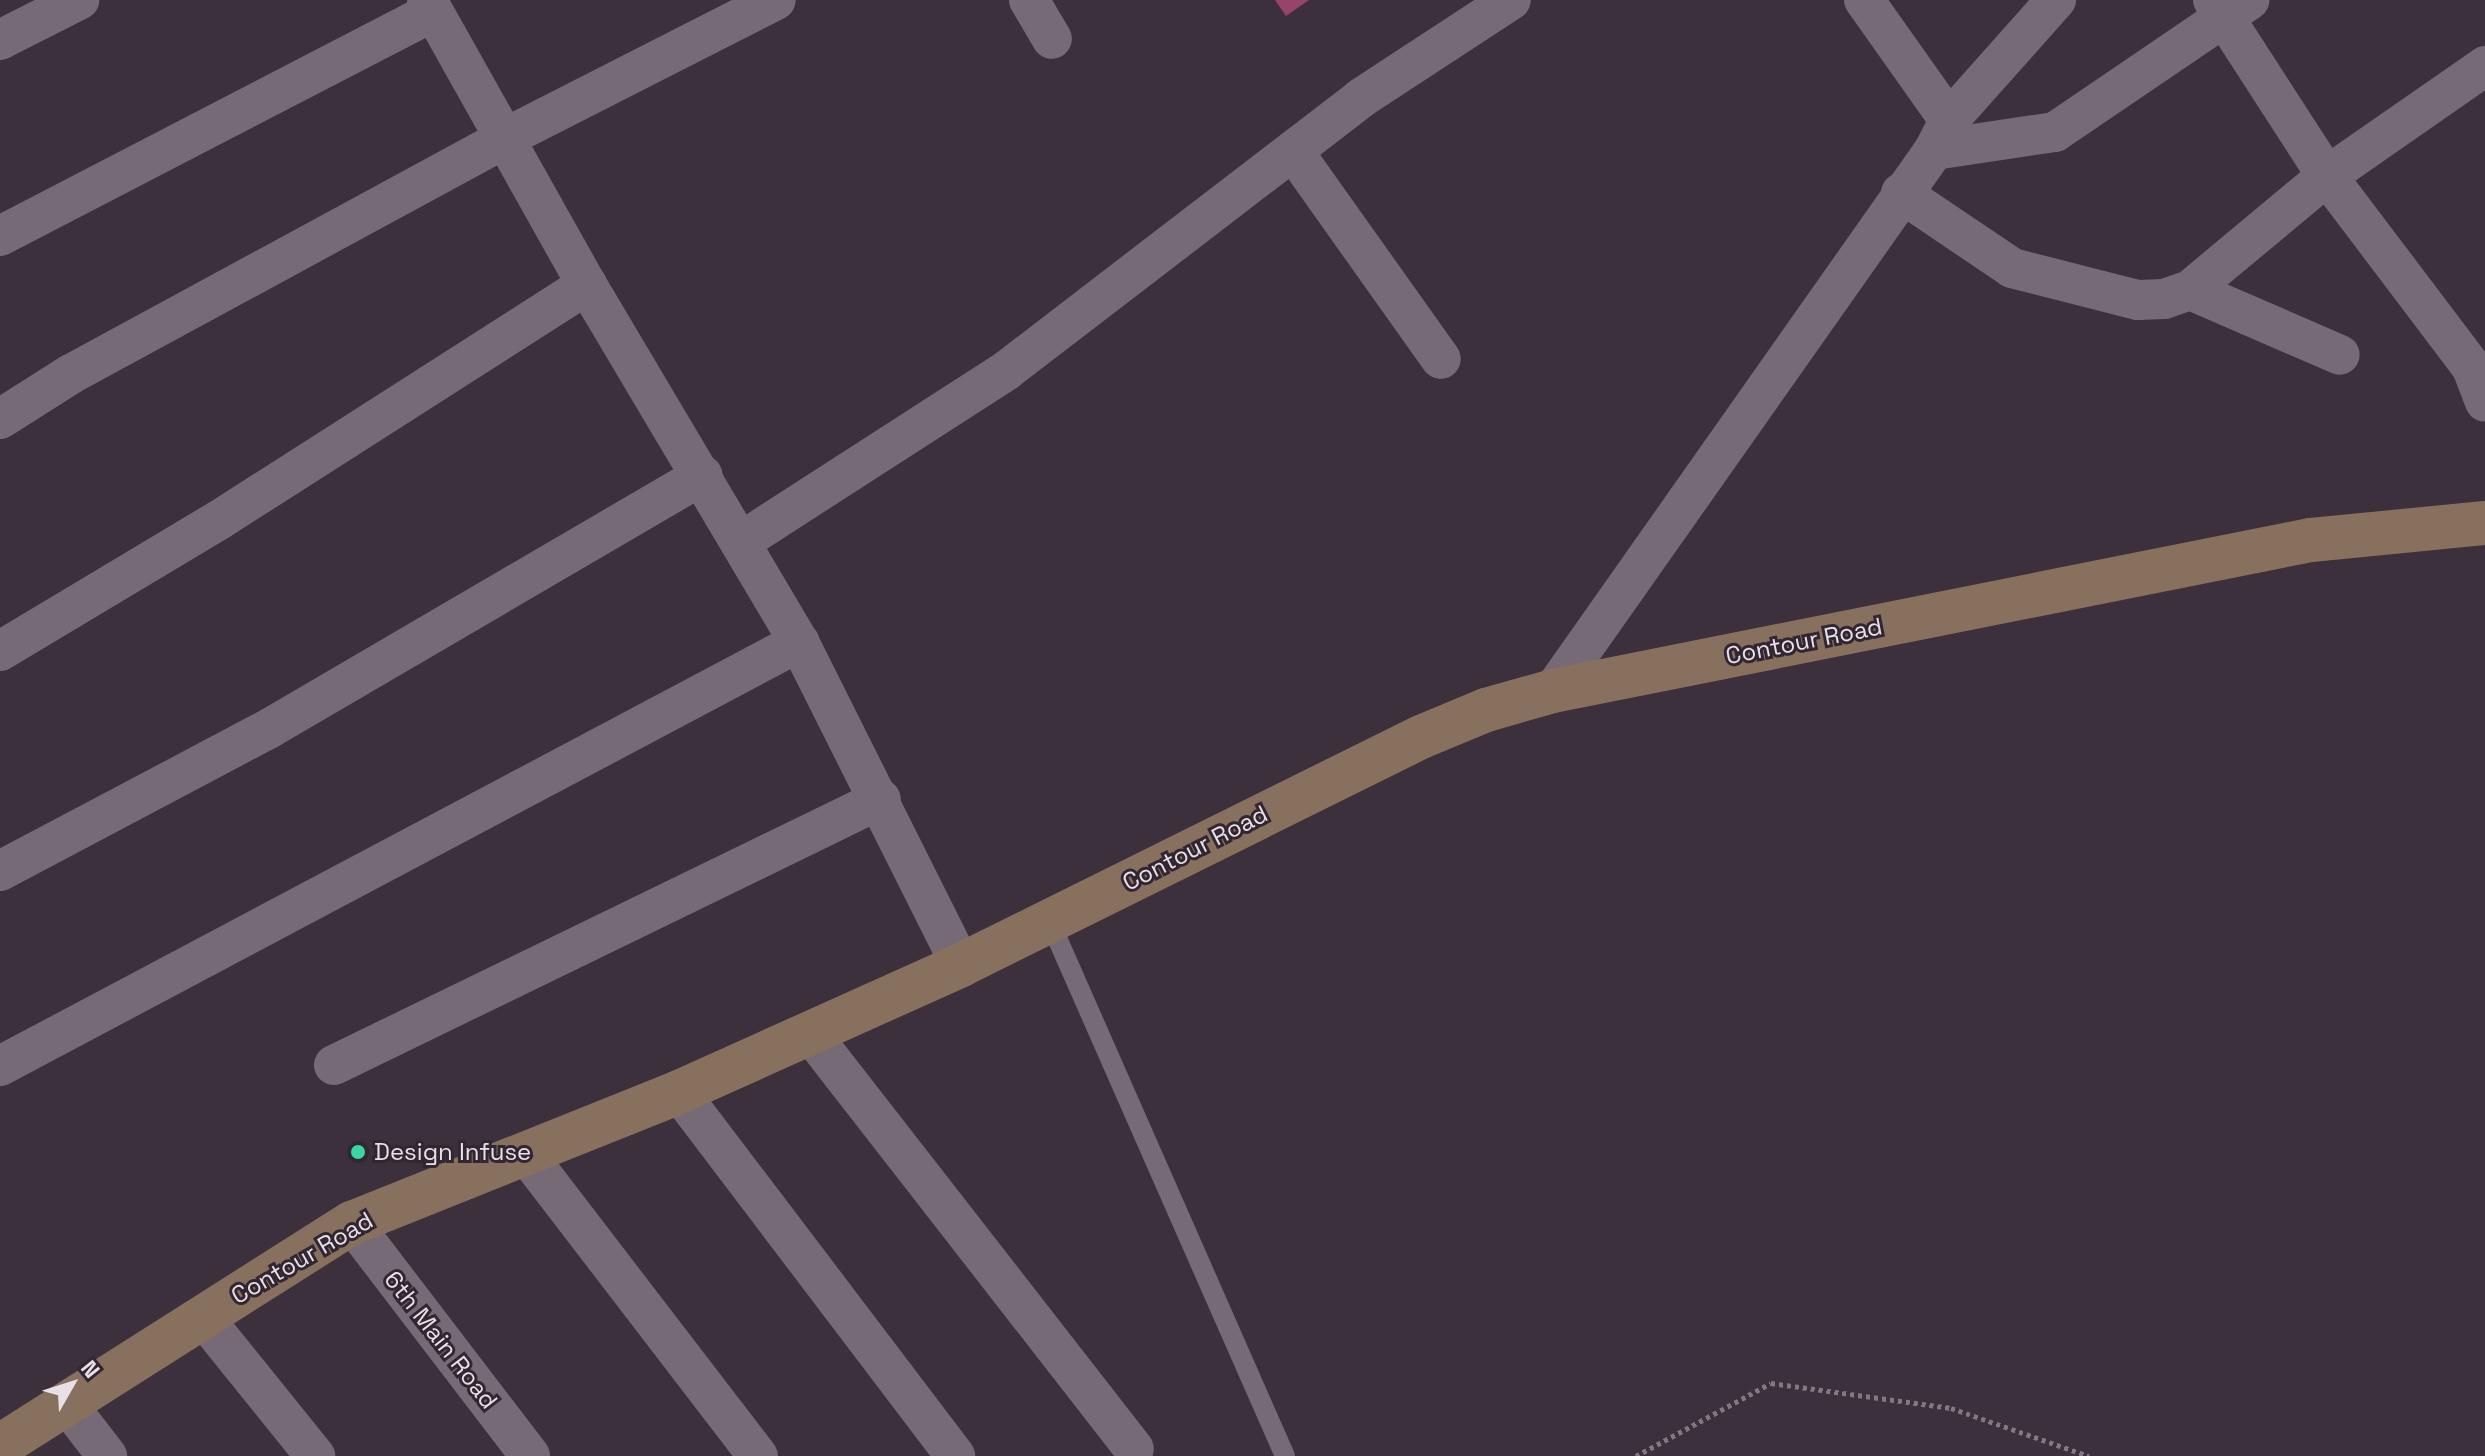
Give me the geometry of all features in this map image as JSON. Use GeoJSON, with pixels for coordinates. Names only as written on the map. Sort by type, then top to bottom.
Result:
{"type":"FeatureCollection","features":[{"type":"Feature","properties":{"kind":"street"},"geometry":{"type":"LineString","coordinates":[[0,40],[79,0]]}},
{"type":"Feature","properties":{"kind":"street"},"geometry":{"type":"LineString","coordinates":[[0,419],[71,374],[503,139],[776,0]]}},
{"type":"Feature","properties":{"kind":"street"},"geometry":{"type":"LineString","coordinates":[[1029,0],[1052,39]]}},
{"type":"Feature","properties":{"kind":"street"},"geometry":{"type":"LineString","coordinates":[[742,541],[1007,370],[1361,98],[1511,0]]}},
{"type":"Feature","properties":{"kind":"street"},"geometry":{"type":"LineString","coordinates":[[1864,0],[1942,135]]}},
{"type":"Feature","properties":{"kind":"street"},"geometry":{"type":"LineString","coordinates":[[1553,691],[1942,135],[2056,0]]}},
{"type":"Feature","properties":{"kind":"street"},"geometry":{"type":"LineString","coordinates":[[0,236],[430,6],[587,285],[703,475],[799,642],[881,799],[961,965]]}},
{"type":"Feature","properties":{"kind":"street"},"geometry":{"type":"LineString","coordinates":[[1942,135],[2055,132],[2229,6],[2327,176],[2472,368],[2485,402]]}},
{"type":"Feature","properties":{"kind":"street"},"geometry":{"type":"LineString","coordinates":[[1901,193],[2012,268],[2049,282],[2138,300],[2190,290],[2327,176],[2485,66]]}},
{"type":"Feature","properties":{"kind":"street"},"geometry":{"type":"LineString","coordinates":[[1293,151],[1441,359]]}},
{"type":"Feature","properties":{"kind":"street"},"geometry":{"type":"LineString","coordinates":[[0,651],[219,520],[587,285]]}},
{"type":"Feature","properties":{"kind":"street"},"geometry":{"type":"LineString","coordinates":[[2190,290],[2340,355]]}},
{"type":"Feature","properties":{"kind":"street"},"geometry":{"type":"LineString","coordinates":[[0,871],[270,728],[703,475]]}},
{"type":"Feature","properties":{"kind":"street","name":"Contour Road"},"geometry":{"type":"LineString","coordinates":[[0,1446],[352,1223],[679,1092],[961,965],[1421,737],[1553,691],[2311,540],[2485,523]]}},
{"type":"Feature","properties":{"kind":"street"},"geometry":{"type":"LineString","coordinates":[[0,1066],[799,642]]}},
{"type":"Feature","properties":{"kind":"street"},"geometry":{"type":"LineString","coordinates":[[334,1065],[881,799]]}},
{"type":"Feature","properties":{"kind":"street"},"geometry":{"type":"LineString","coordinates":[[810,1033],[1134,1449]]}},
{"type":"Feature","properties":{"kind":"street"},"geometry":{"type":"LineString","coordinates":[[679,1092],[955,1456]]}},
{"type":"Feature","properties":{"kind":"street"},"geometry":{"type":"LineString","coordinates":[[526,1154],[758,1456]]}},
{"type":"Feature","properties":{"kind":"street","name":"6th Main Road"},"geometry":{"type":"LineString","coordinates":[[352,1223],[530,1456]]}},
{"type":"Feature","properties":{"kind":"street"},"geometry":{"type":"LineString","coordinates":[[203,1317],[315,1456]]}},
{"type":"Feature","properties":{"kind":"street"},"geometry":{"type":"LineString","coordinates":[[67,1404],[107,1456]]}},
{"type":"Feature","properties":{"kind":"lane"},"geometry":{"type":"LineString","coordinates":[[1050,922],[1285,1456]]}},
{"type":"Feature","properties":{"kind":"path"},"geometry":{"type":"LineString","coordinates":[[1636,1456],[1771,1383],[1951,1408],[2089,1456]]}},
{"type":"Feature","properties":{"kind":"building"},"geometry":{"type":"Polygon","coordinates":[[[1275,0],[1309,0],[1286,16],[1275,0]]]}},
{"type":"Feature","properties":{"kind":"place","name":"Design Infuse"},"geometry":{"type":"Point","coordinates":[358,1152]}}]}
